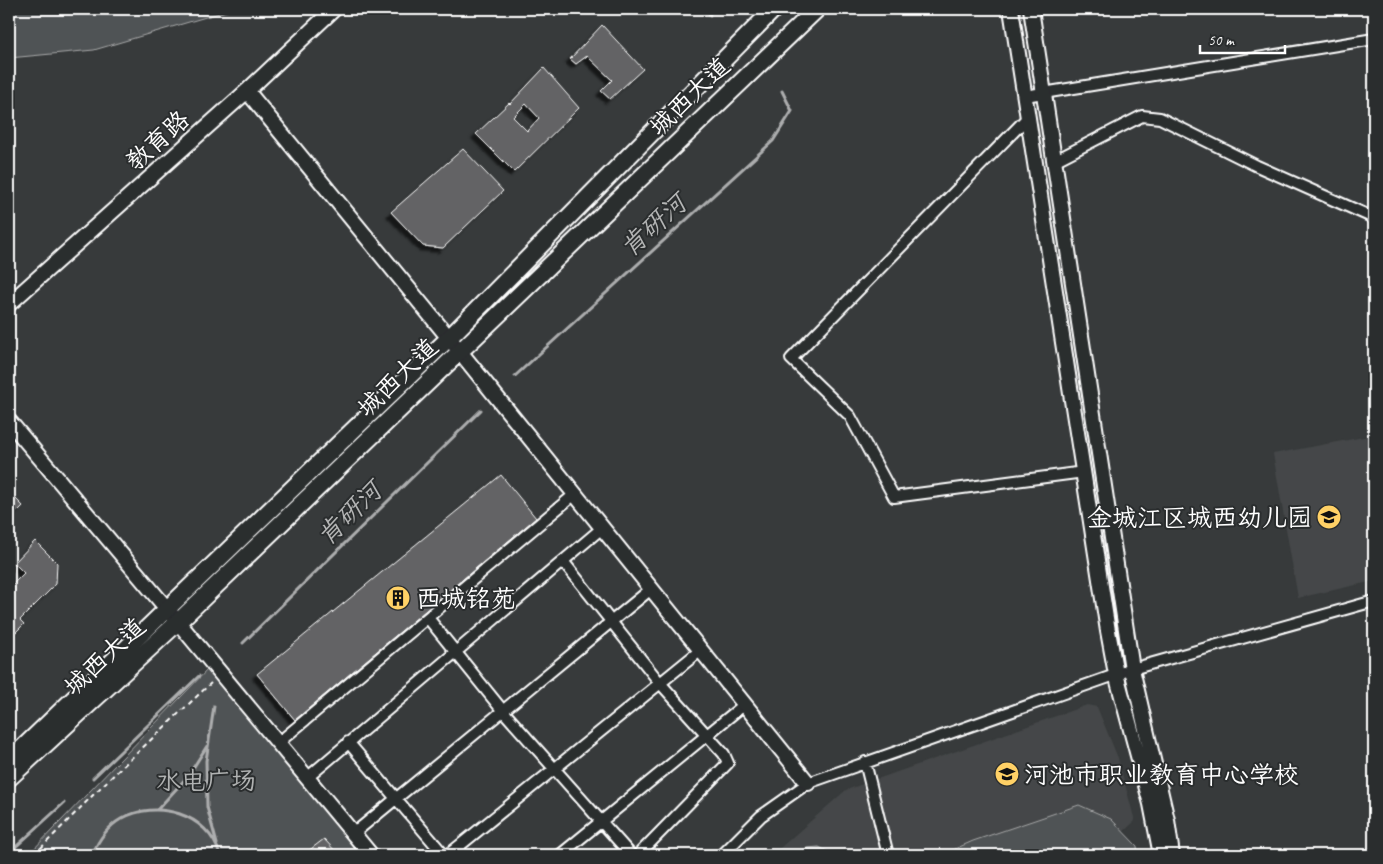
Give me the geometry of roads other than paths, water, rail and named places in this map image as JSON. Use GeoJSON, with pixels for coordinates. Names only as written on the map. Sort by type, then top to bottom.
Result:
{"type":"FeatureCollection","features":[{"type":"Feature","properties":{"kind":"main road","name":"城西大道"},"geometry":{"type":"LineString","coordinates":[[9,761],[450,338],[774,9]]}},
{"type":"Feature","properties":{"kind":"main road","name":"城西大道"},"geometry":{"type":"LineString","coordinates":[[9,778],[178,622],[817,9]]}},
{"type":"Feature","properties":{"kind":"street","name":"教育路"},"geometry":{"type":"LineString","coordinates":[[9,304],[247,91],[334,9]]}},
{"type":"Feature","properties":{"kind":"street"},"geometry":{"type":"LineString","coordinates":[[1011,9],[1116,674],[1151,804],[1161,855]]}},
{"type":"Feature","properties":{"kind":"street"},"geometry":{"type":"LineString","coordinates":[[1031,9],[1132,669],[1172,855]]}},
{"type":"Feature","properties":{"kind":"street"},"geometry":{"type":"LineString","coordinates":[[1025,96],[1374,39]]}},
{"type":"Feature","properties":{"kind":"street"},"geometry":{"type":"LineString","coordinates":[[247,91],[450,338],[808,783]]}},
{"type":"Feature","properties":{"kind":"street"},"geometry":{"type":"LineString","coordinates":[[1054,161],[1142,116],[1160,118],[1257,166],[1374,218]]}},
{"type":"Feature","properties":{"kind":"street"},"geometry":{"type":"LineString","coordinates":[[1028,117],[791,359],[850,416],[894,497],[1084,472]]}},
{"type":"Feature","properties":{"kind":"street"},"geometry":{"type":"LineString","coordinates":[[9,421],[371,855]]}},
{"type":"Feature","properties":{"kind":"street"},"geometry":{"type":"LineString","coordinates":[[278,743],[575,494]]}},
{"type":"Feature","properties":{"kind":"street"},"geometry":{"type":"LineString","coordinates":[[307,778],[602,528]]}},
{"type":"Feature","properties":{"kind":"street"},"geometry":{"type":"LineString","coordinates":[[563,561],[660,683],[724,754],[728,763],[638,855]]}},
{"type":"Feature","properties":{"kind":"street"},"geometry":{"type":"LineString","coordinates":[[353,834],[651,589]]}},
{"type":"Feature","properties":{"kind":"street"},"geometry":{"type":"LineString","coordinates":[[722,855],[761,816],[808,783],[1116,674],[1374,601]]}},
{"type":"Feature","properties":{"kind":"street"},"geometry":{"type":"LineString","coordinates":[[428,618],[502,711],[631,855]]}},
{"type":"Feature","properties":{"kind":"street"},"geometry":{"type":"LineString","coordinates":[[448,855],[700,650]]}},
{"type":"Feature","properties":{"kind":"street"},"geometry":{"type":"LineString","coordinates":[[560,855],[745,704]]}},
{"type":"Feature","properties":{"kind":"street"},"geometry":{"type":"LineString","coordinates":[[348,742],[444,855]]}},
{"type":"Feature","properties":{"kind":"street"},"geometry":{"type":"LineString","coordinates":[[865,762],[888,855]]}},
{"type":"Feature","properties":{"kind":"waterway","name":"肯研河"},"geometry":{"type":"LineString","coordinates":[[706,9],[710,15]]}},
{"type":"Feature","properties":{"kind":"waterway","name":"肯研河"},"geometry":{"type":"LineString","coordinates":[[515,376],[773,141],[792,111],[782,91]]}},
{"type":"Feature","properties":{"kind":"waterway","name":"肯研河"},"geometry":{"type":"LineString","coordinates":[[243,643],[481,410]]}},
{"type":"Feature","properties":{"kind":"waterway","name":"肯研河"},"geometry":{"type":"LineString","coordinates":[[93,778],[199,676]]}},
{"type":"Feature","properties":{"kind":"waterway"},"geometry":{"type":"LineString","coordinates":[[214,706],[206,761],[207,807],[217,844]]}},
{"type":"Feature","properties":{"kind":"waterway"},"geometry":{"type":"LineString","coordinates":[[157,810],[188,776],[207,746]]}},
{"type":"Feature","properties":{"kind":"waterway","name":"肯研河"},"geometry":{"type":"LineString","coordinates":[[9,853],[64,803]]}},
{"type":"Feature","properties":{"kind":"waterway"},"geometry":{"type":"LineString","coordinates":[[92,855],[103,835],[116,822],[135,813],[150,810],[179,814],[193,820],[214,841],[220,855]]}},
{"type":"Feature","properties":{"kind":"place","name":"金城江区城西幼儿园"},"geometry":{"type":"Point","coordinates":[1329,517]}},
{"type":"Feature","properties":{"kind":"place","name":"西城铭苑"},"geometry":{"type":"Point","coordinates":[398,598]}},
{"type":"Feature","properties":{"kind":"place","name":"河池市职业教育中心学校"},"geometry":{"type":"Point","coordinates":[1007,774]}},
{"type":"Feature","properties":{"kind":"park label","name":"水电广场"},"geometry":{"type":"Point","coordinates":[206,780]}}]}
